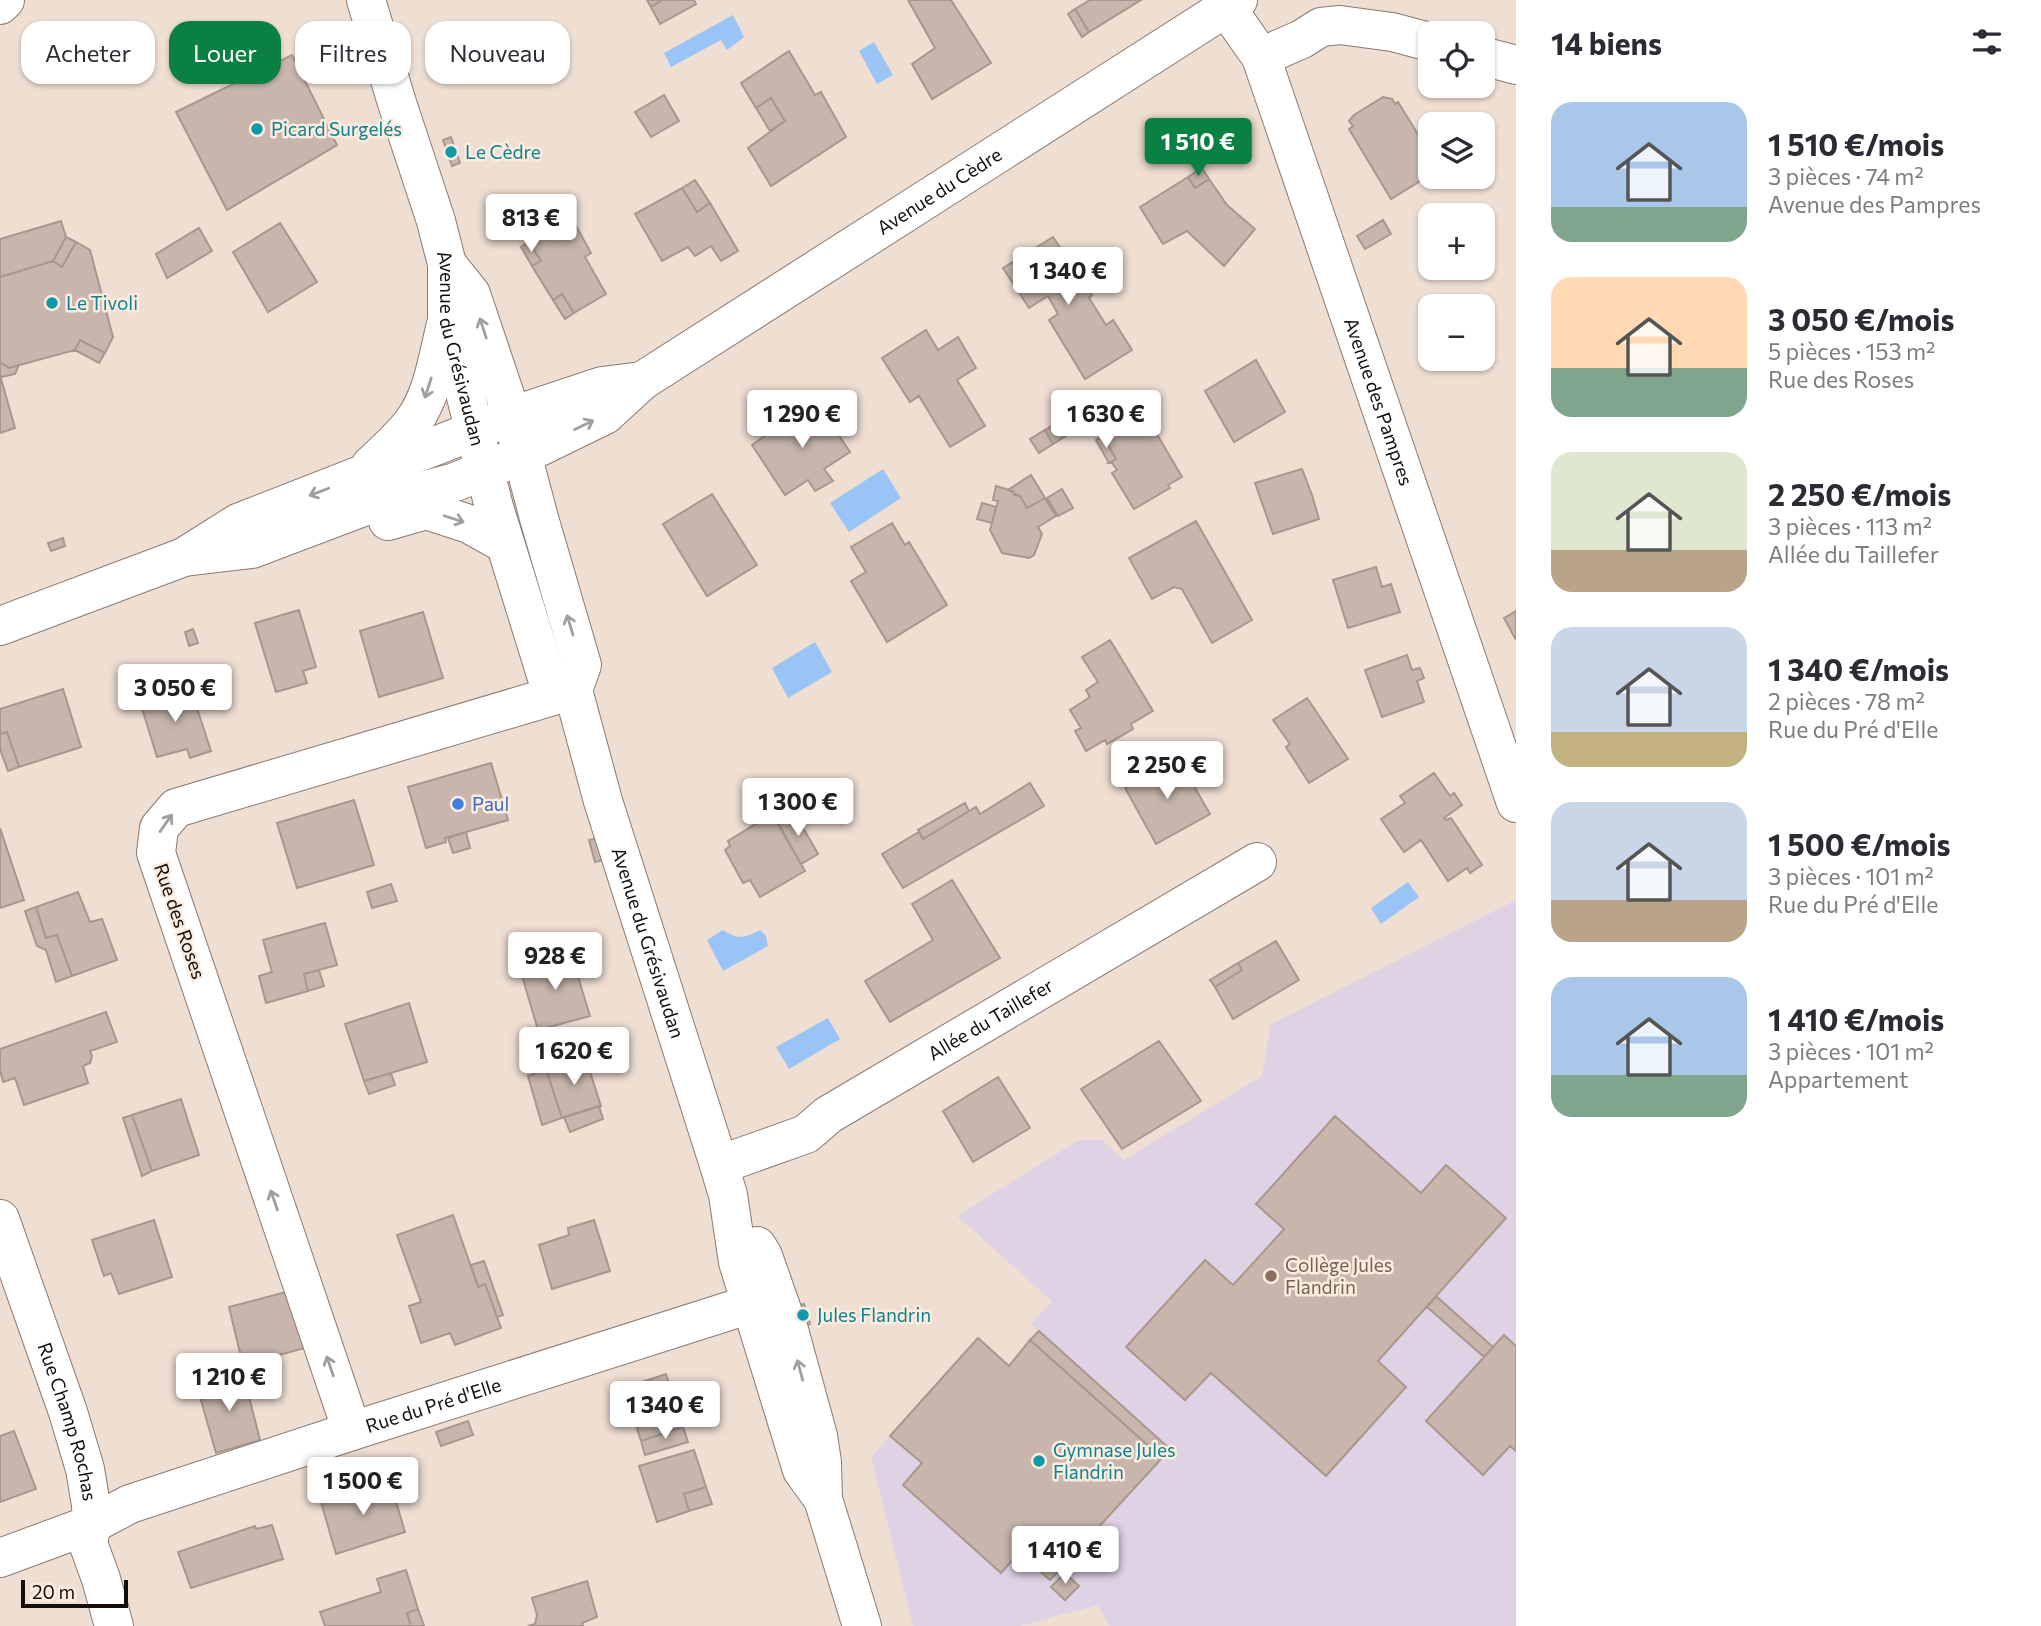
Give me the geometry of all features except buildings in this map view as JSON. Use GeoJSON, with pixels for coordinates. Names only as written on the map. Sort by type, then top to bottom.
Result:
{"type":"FeatureCollection","features":[{"type":"Feature","properties":{"kind":"street"},"geometry":{"type":"LineString","coordinates":[[0,5],[5,0]]}},
{"type":"Feature","properties":{"kind":"street"},"geometry":{"type":"LineString","coordinates":[[366,0],[447,264]]}},
{"type":"Feature","properties":{"kind":"street","name":"Avenue des Pampres"},"geometry":{"type":"LineString","coordinates":[[1232,4],[1261,57],[1516,803]]}},
{"type":"Feature","properties":{"kind":"street","name":"Avenue du Cèdre"},"geometry":{"type":"LineString","coordinates":[[184,557],[252,550],[363,507],[455,482],[523,455],[606,415],[642,381],[1232,4]]}},
{"type":"Feature","properties":{"kind":"street"},"geometry":{"type":"LineString","coordinates":[[1261,57],[1302,39],[1321,27],[1340,24],[1418,39]]}},
{"type":"Feature","properties":{"kind":"street"},"geometry":{"type":"LineString","coordinates":[[1495,59],[1516,65]]}},
{"type":"Feature","properties":{"kind":"street","name":"Avenue du Grésivaudan"},"geometry":{"type":"LineString","coordinates":[[447,264],[447,322],[506,544],[546,674],[573,690]]}},
{"type":"Feature","properties":{"kind":"street","name":"Avenue du Grésivaudan"},"geometry":{"type":"LineString","coordinates":[[447,264],[471,294],[512,416],[582,665],[573,690],[611,829],[723,1180],[738,1262],[802,1470],[823,1499]]}},
{"type":"Feature","properties":{"kind":"street"},"geometry":{"type":"LineString","coordinates":[[360,476],[412,423],[419,412],[428,392],[447,322]]}},
{"type":"Feature","properties":{"kind":"street","name":"Avenue du Cèdre"},"geometry":{"type":"LineString","coordinates":[[184,557],[239,523],[512,416],[602,386],[642,381]]}},
{"type":"Feature","properties":{"kind":"street"},"geometry":{"type":"LineString","coordinates":[[295,534],[328,540],[426,510],[469,524],[506,544]]}},
{"type":"Feature","properties":{"kind":"street"},"geometry":{"type":"LineString","coordinates":[[0,626],[184,557]]}},
{"type":"Feature","properties":{"kind":"street","name":"Rue des Roses"},"geometry":{"type":"LineString","coordinates":[[352,1431],[156,852],[159,828],[176,808],[573,690]]}},
{"type":"Feature","properties":{"kind":"street","name":"Allée du Taillefer"},"geometry":{"type":"LineString","coordinates":[[723,1180],[806,1134],[828,1115],[1257,862]]}},
{"type":"Feature","properties":{"kind":"street","name":"Avenue du Grésivaudan"},"geometry":{"type":"LineString","coordinates":[[723,1180],[763,1256],[789,1330],[818,1436],[823,1499],[862,1626]]}},
{"type":"Feature","properties":{"kind":"street","name":"Rue Champ Rochas"},"geometry":{"type":"LineString","coordinates":[[0,1219],[68,1412],[85,1469],[92,1524],[88,1543],[114,1626]]}},
{"type":"Feature","properties":{"kind":"street","name":"Rue du Pré d'Elle"},"geometry":{"type":"LineString","coordinates":[[0,1558],[92,1524],[130,1504],[751,1304]]}},
{"type":"Feature","properties":{"kind":"shaded area","name":"Collège Jules Flandrin"},"geometry":{"type":"Polygon","coordinates":[[[1516,900],[1516,1626],[1110,1626],[1098,1605],[1020,1626],[913,1626],[871,1457],[978,1338],[1009,1365],[1039,1331],[1031,1324],[1052,1301],[957,1216],[1079,1140],[1102,1140],[1124,1160],[1262,1076],[1271,1024],[1516,900]]]}},
{"type":"Feature","properties":{"kind":"water"},"geometry":{"type":"Polygon","coordinates":[[[733,15],[744,37],[727,50],[721,40],[671,67],[664,53],[733,15]]]}},
{"type":"Feature","properties":{"kind":"water"},"geometry":{"type":"Polygon","coordinates":[[[874,42],[893,75],[877,84],[859,51],[874,42]]]}},
{"type":"Feature","properties":{"kind":"water"},"geometry":{"type":"Polygon","coordinates":[[[883,469],[901,498],[849,532],[830,503],[883,469]]]}},
{"type":"Feature","properties":{"kind":"water"},"geometry":{"type":"Polygon","coordinates":[[[815,642],[832,672],[788,698],[772,668],[815,642]]]}},
{"type":"Feature","properties":{"kind":"water"},"geometry":{"type":"Polygon","coordinates":[[[1408,882],[1419,897],[1381,924],[1371,908],[1408,882]]]}},
{"type":"Feature","properties":{"kind":"water"},"geometry":{"type":"Polygon","coordinates":[[[723,930],[742,937],[760,930],[766,936],[768,946],[723,971],[707,940],[723,930]]]}},
{"type":"Feature","properties":{"kind":"water"},"geometry":{"type":"Polygon","coordinates":[[[828,1018],[840,1039],[789,1069],[776,1047],[828,1018]]]}},
{"type":"Feature","properties":{"kind":"place","name":"Picard Surgelés"},"geometry":{"type":"Point","coordinates":[257,129]}},
{"type":"Feature","properties":{"kind":"place","name":"Le Cèdre"},"geometry":{"type":"Point","coordinates":[451,152]}},
{"type":"Feature","properties":{"kind":"place","name":"Le Tivoli"},"geometry":{"type":"Point","coordinates":[52,303]}},
{"type":"Feature","properties":{"kind":"place","name":"Paul"},"geometry":{"type":"Point","coordinates":[458,804]}},
{"type":"Feature","properties":{"kind":"place","name":"Collège Jules Flandrin"},"geometry":{"type":"Point","coordinates":[1271,1276]}},
{"type":"Feature","properties":{"kind":"place","name":"Jules Flandrin"},"geometry":{"type":"Point","coordinates":[803,1315]}},
{"type":"Feature","properties":{"kind":"place","name":"Gymnase Jules Flandrin"},"geometry":{"type":"Point","coordinates":[1039,1461]}}]}
